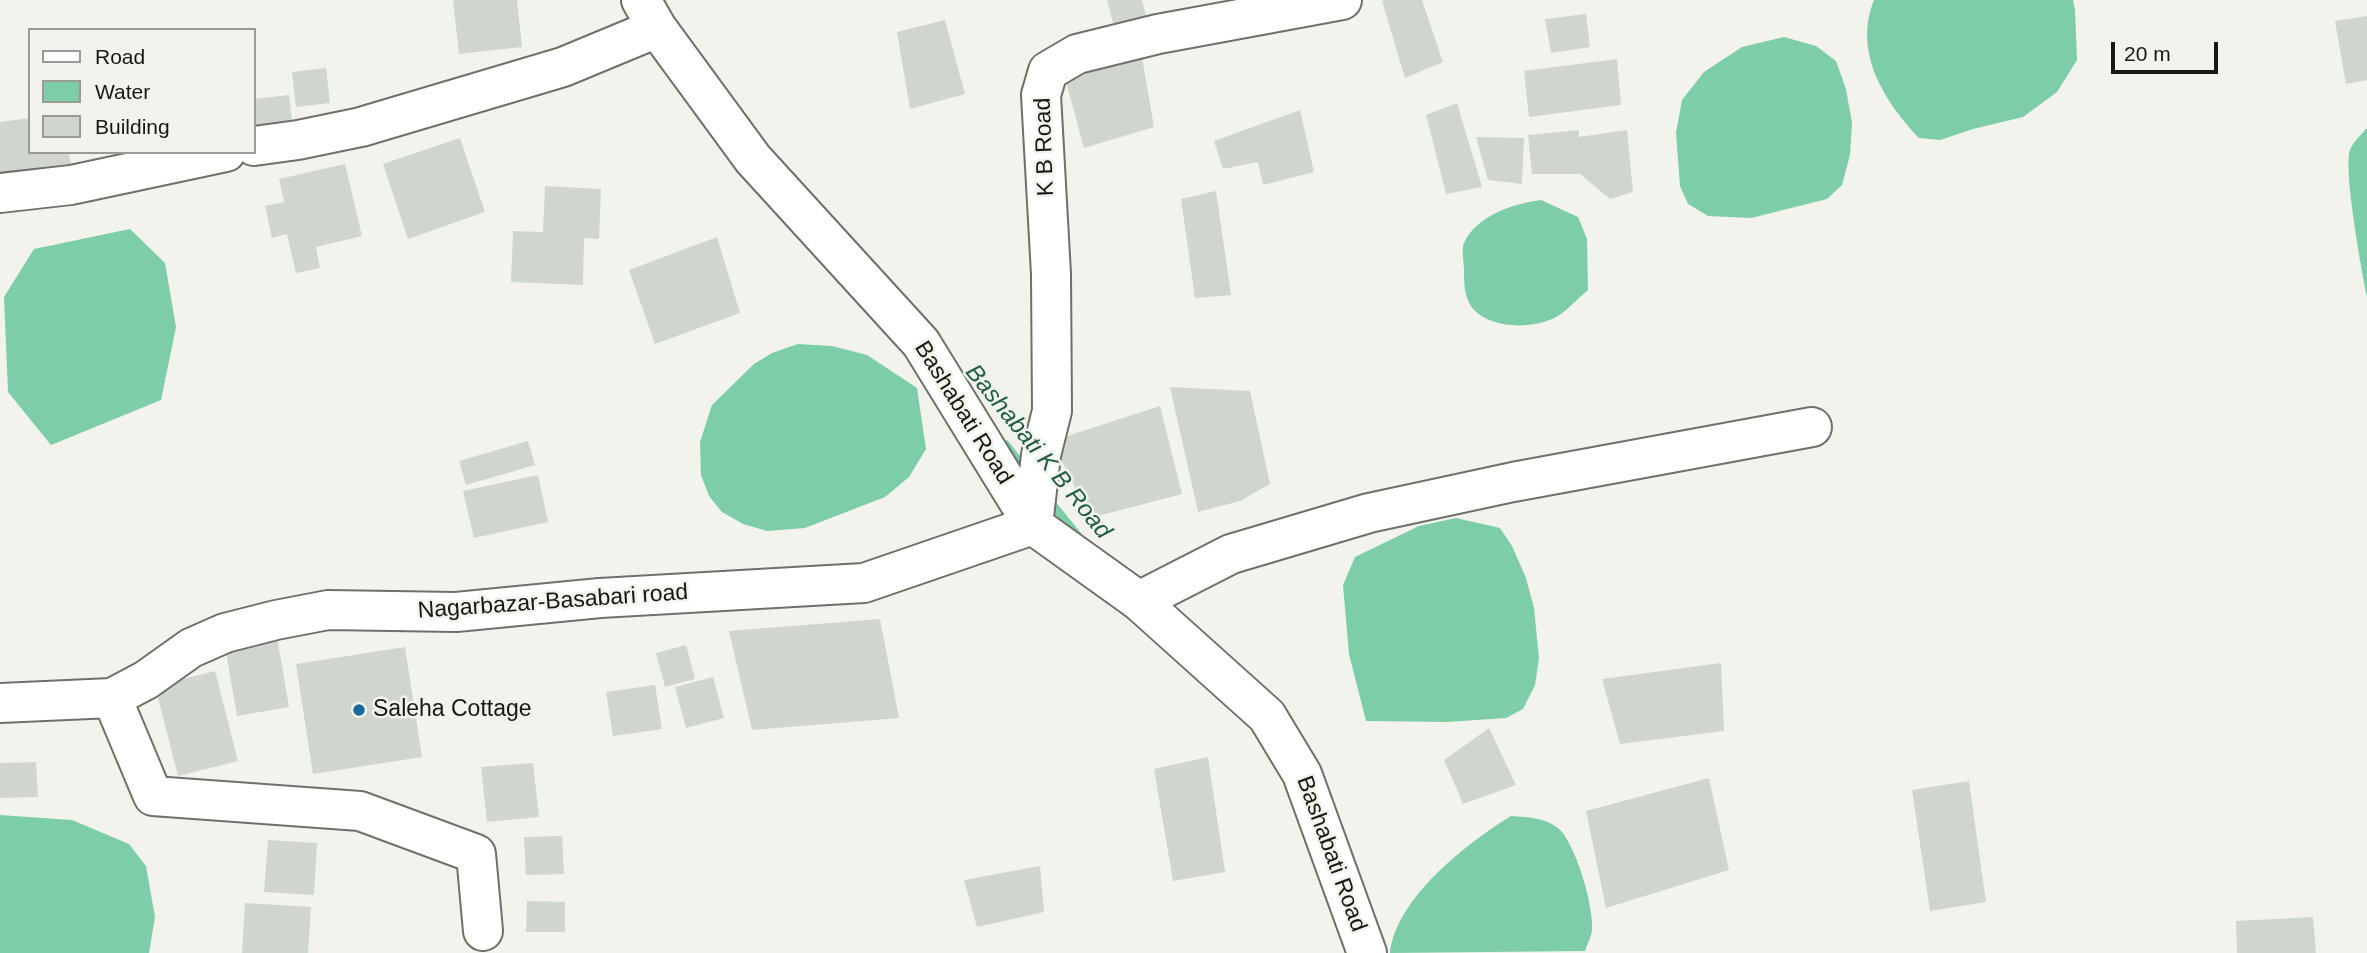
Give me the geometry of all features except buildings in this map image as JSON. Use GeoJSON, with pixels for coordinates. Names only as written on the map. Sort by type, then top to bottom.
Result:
{"type":"FeatureCollection","features":[{"type":"Feature","properties":{"kind":"street","name":"K B Road"},"geometry":{"type":"LineString","coordinates":[[1033,526],[1041,455],[1052,411],[1051,274],[1041,95],[1048,71],[1077,54],[1158,34],[1342,0]]}},
{"type":"Feature","properties":{"kind":"street","name":"Bashabati Road"},"geometry":{"type":"LineString","coordinates":[[649,14],[753,159],[921,343],[1033,526],[1139,601],[1267,716],[1302,774],[1367,953]]}},
{"type":"Feature","properties":{"kind":"street"},"geometry":{"type":"LineString","coordinates":[[256,146],[299,140],[374,123],[563,67],[649,14]]}},
{"type":"Feature","properties":{"kind":"street"},"geometry":{"type":"LineString","coordinates":[[0,193],[71,185],[217,154]]}},
{"type":"Feature","properties":{"kind":"street"},"geometry":{"type":"LineString","coordinates":[[1139,601],[1231,554],[1369,513],[1513,482],[1812,427]]}},
{"type":"Feature","properties":{"kind":"street","name":"Nagarbazar-Basabari road"},"geometry":{"type":"LineString","coordinates":[[0,703],[112,698],[156,674],[191,648],[225,633],[328,610],[456,612],[600,598],[864,583],[1033,526]]}},
{"type":"Feature","properties":{"kind":"street"},"geometry":{"type":"LineString","coordinates":[[112,698],[153,796],[360,811],[476,855],[483,931]]}},
{"type":"Feature","properties":{"kind":"water"},"geometry":{"type":"Polygon","coordinates":[[[1874,0],[2073,0],[2077,60],[2057,92],[2023,117],[1940,140],[1919,138],[1884,92],[1870,57],[1868,19],[1874,0]]]}},
{"type":"Feature","properties":{"kind":"water"},"geometry":{"type":"Polygon","coordinates":[[[1784,37],[1816,46],[1836,61],[1846,89],[1852,123],[1850,155],[1842,185],[1827,199],[1751,218],[1708,216],[1688,204],[1680,186],[1676,133],[1682,100],[1704,72],[1742,47],[1784,37]]]}},
{"type":"Feature","properties":{"kind":"water"},"geometry":{"type":"Polygon","coordinates":[[[2367,128],[2367,297],[2354,221],[2349,160],[2351,147],[2367,128]]]}},
{"type":"Feature","properties":{"kind":"water"},"geometry":{"type":"Polygon","coordinates":[[[1541,200],[1578,217],[1587,239],[1588,290],[1560,314],[1546,321],[1510,325],[1488,319],[1478,314],[1467,297],[1464,243],[1478,225],[1497,212],[1541,200]]]}},
{"type":"Feature","properties":{"kind":"water"},"geometry":{"type":"Polygon","coordinates":[[[130,229],[165,263],[176,327],[161,400],[51,445],[8,392],[4,297],[34,249],[130,229]]]}},
{"type":"Feature","properties":{"kind":"water"},"geometry":{"type":"Polygon","coordinates":[[[798,344],[832,346],[867,355],[917,388],[926,449],[909,477],[885,497],[805,528],[767,531],[743,524],[722,512],[709,496],[701,475],[700,442],[712,405],[754,364],[772,353],[798,344]]]}},
{"type":"Feature","properties":{"kind":"water"},"geometry":{"type":"Polygon","coordinates":[[[1456,518],[1500,528],[1512,546],[1526,578],[1534,608],[1539,658],[1535,685],[1523,709],[1506,718],[1447,722],[1366,721],[1349,654],[1343,585],[1355,557],[1419,526],[1456,518]]]}},
{"type":"Feature","properties":{"kind":"water"},"geometry":{"type":"Polygon","coordinates":[[[0,815],[72,820],[129,844],[146,866],[155,917],[149,953],[0,953],[0,815]]]}},
{"type":"Feature","properties":{"kind":"water"},"geometry":{"type":"Polygon","coordinates":[[[1511,816],[1538,819],[1551,824],[1562,832],[1568,841],[1579,865],[1592,920],[1592,931],[1585,951],[1390,953],[1395,932],[1419,893],[1436,874],[1474,841],[1511,816]]]}},
{"type":"Feature","properties":{"kind":"waterway","name":"Bashabati K B Road"},"geometry":{"type":"LineString","coordinates":[[1005,445],[1028,474]]}},
{"type":"Feature","properties":{"kind":"waterway","name":"Bashabati K B Road"},"geometry":{"type":"LineString","coordinates":[[1046,498],[1080,540]]}},
{"type":"Feature","properties":{"kind":"place","name":"Saleha Cottage"},"geometry":{"type":"Point","coordinates":[359,710]}}]}
